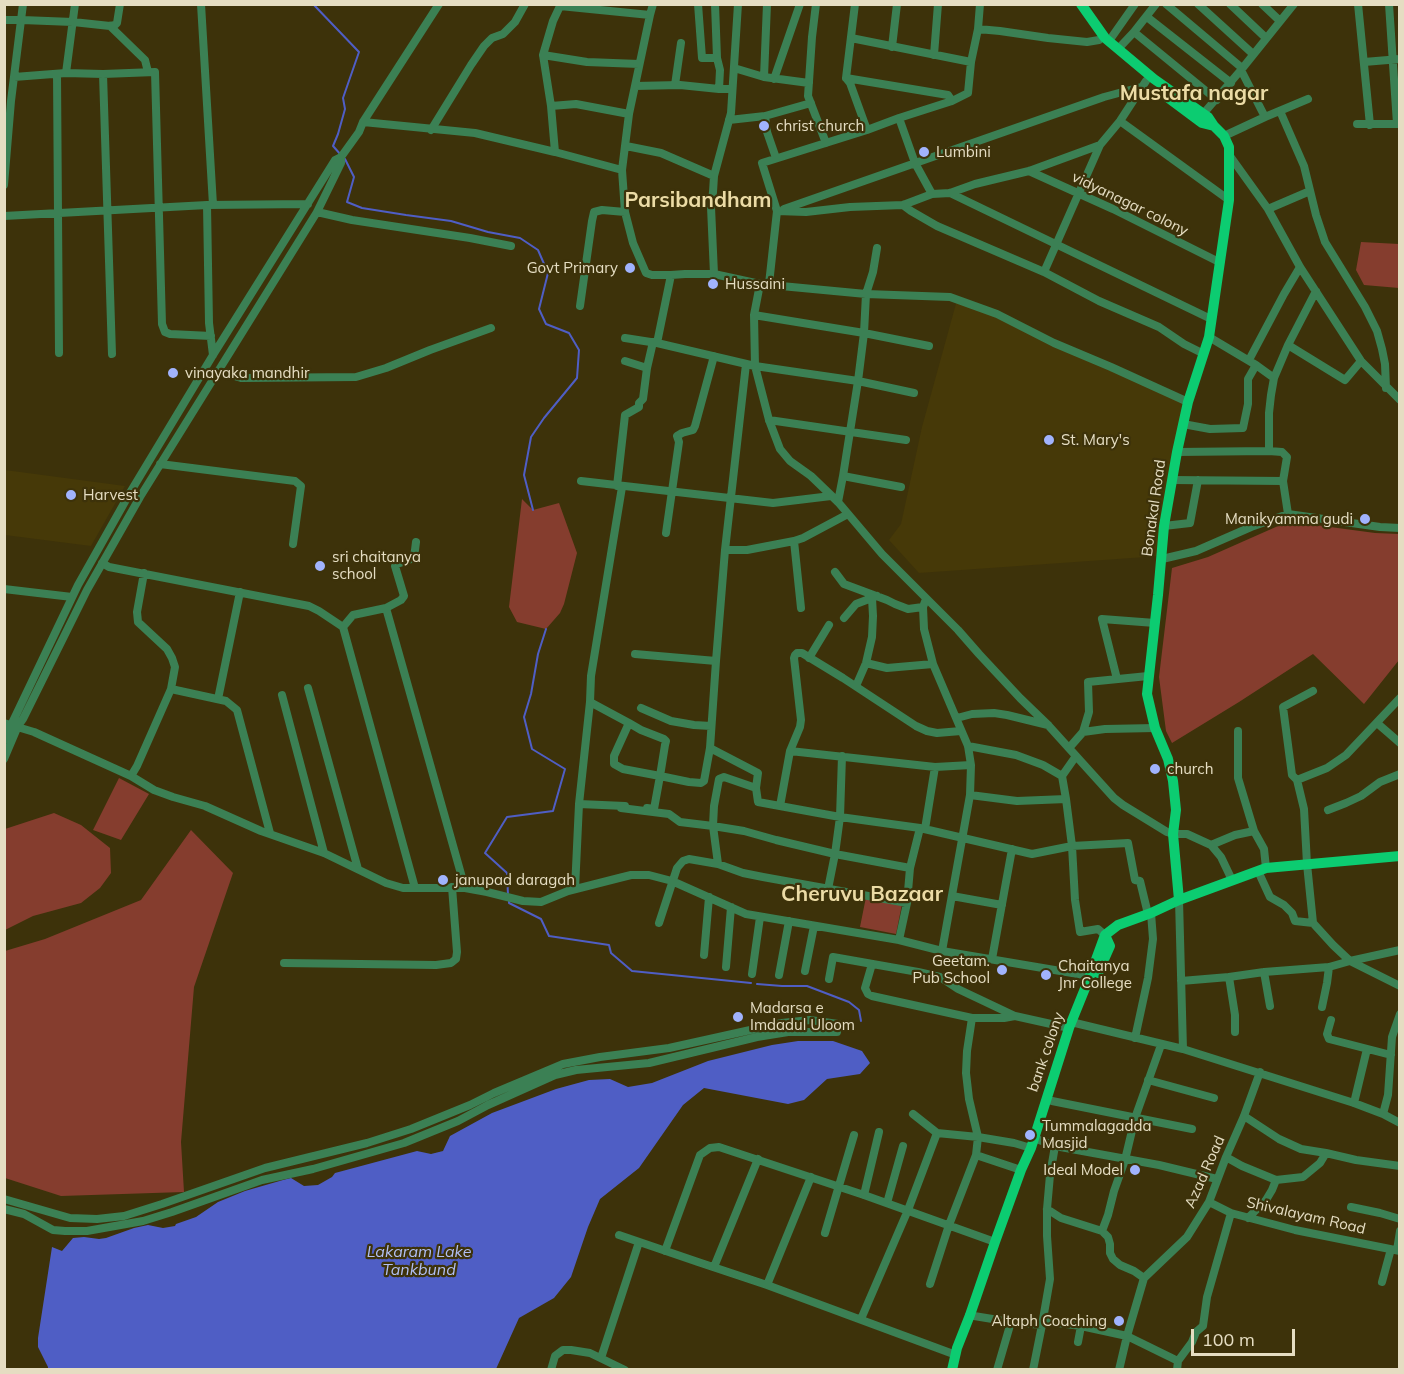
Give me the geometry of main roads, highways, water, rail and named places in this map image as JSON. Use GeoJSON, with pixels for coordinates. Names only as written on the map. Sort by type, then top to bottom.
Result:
{"type":"FeatureCollection","features":[{"type":"Feature","properties":{"kind":"main road","name":"Bonakal Road"},"geometry":{"type":"LineString","coordinates":[[1074,4],[1092,33],[1118,49],[1210,120],[1227,141],[1230,156],[1229,200],[1209,337],[1188,402],[1164,526],[1148,676],[1147,694],[1155,728],[1168,759],[1173,781],[1176,810],[1173,834],[1179,900]]}},
{"type":"Feature","properties":{"kind":"main road","name":"Bonakal Road"},"geometry":{"type":"LineString","coordinates":[[1081,4],[1114,54],[1144,84],[1202,123],[1214,126]]}},
{"type":"Feature","properties":{"kind":"main road"},"geometry":{"type":"LineString","coordinates":[[954,1370],[997,1257],[1034,1142],[1052,1101],[1072,1025],[1110,946],[1105,935],[1118,925],[1262,870],[1400,856]]}},
{"type":"Feature","properties":{"kind":"main road","name":"bank colony"},"geometry":{"type":"LineString","coordinates":[[954,1370],[956,1355],[995,1242],[1021,1170],[1034,1142],[1072,1025],[1105,935]]}},
{"type":"Feature","properties":{"kind":"water","name":"Lakaram Lake Tankbund"},"geometry":{"type":"Polygon","coordinates":[[[798,1041],[833,1041],[862,1051],[870,1063],[860,1074],[827,1079],[804,1100],[788,1104],[704,1088],[683,1105],[639,1168],[600,1199],[571,1277],[554,1298],[519,1318],[496,1369],[48,1370],[38,1347],[52,1247],[62,1251],[73,1238],[106,1238],[148,1225],[163,1228],[175,1226],[196,1217],[218,1202],[283,1180],[291,1178],[304,1186],[318,1185],[335,1173],[417,1151],[431,1154],[443,1151],[450,1136],[492,1113],[556,1089],[589,1080],[610,1079],[628,1087],[652,1083],[708,1061],[798,1041]]]}},
{"type":"Feature","properties":{"kind":"waterway"},"geometry":{"type":"LineString","coordinates":[[313,4],[359,52],[343,98],[345,109],[333,146],[341,155]]}},
{"type":"Feature","properties":{"kind":"waterway"},"geometry":{"type":"LineString","coordinates":[[345,159],[354,177],[347,202],[362,208],[451,221],[488,232],[520,238],[538,250],[548,273],[539,309],[546,324],[569,333],[579,350],[577,378],[531,437],[524,475],[533,510]]}},
{"type":"Feature","properties":{"kind":"waterway"},"geometry":{"type":"LineString","coordinates":[[508,895],[507,873],[485,853],[507,817],[553,811],[565,769],[532,749],[524,717],[546,629]]}},
{"type":"Feature","properties":{"kind":"waterway"},"geometry":{"type":"LineString","coordinates":[[509,901],[541,919],[549,936],[609,945],[611,953],[632,971],[751,983]]}},
{"type":"Feature","properties":{"kind":"waterway"},"geometry":{"type":"LineString","coordinates":[[757,984],[807,986],[849,1002],[859,1010],[861,1021]]}},
{"type":"Feature","properties":{"kind":"place","name":"christ church"},"geometry":{"type":"Point","coordinates":[764,126]}},
{"type":"Feature","properties":{"kind":"place","name":"Lumbini"},"geometry":{"type":"Point","coordinates":[924,152]}},
{"type":"Feature","properties":{"kind":"place","name":"Govt Primary"},"geometry":{"type":"Point","coordinates":[630,268]}},
{"type":"Feature","properties":{"kind":"place","name":"Hussaini"},"geometry":{"type":"Point","coordinates":[713,284]}},
{"type":"Feature","properties":{"kind":"place","name":"vinayaka mandhir"},"geometry":{"type":"Point","coordinates":[173,373]}},
{"type":"Feature","properties":{"kind":"place","name":"St. Mary's"},"geometry":{"type":"Point","coordinates":[1049,440]}},
{"type":"Feature","properties":{"kind":"place","name":"Harvest"},"geometry":{"type":"Point","coordinates":[71,495]}},
{"type":"Feature","properties":{"kind":"place","name":"Manikyamma gudi"},"geometry":{"type":"Point","coordinates":[1365,519]}},
{"type":"Feature","properties":{"kind":"place","name":"sri chaitanya school"},"geometry":{"type":"Point","coordinates":[320,566]}},
{"type":"Feature","properties":{"kind":"place","name":"church"},"geometry":{"type":"Point","coordinates":[1155,769]}},
{"type":"Feature","properties":{"kind":"place","name":"janupad daragah"},"geometry":{"type":"Point","coordinates":[443,880]}},
{"type":"Feature","properties":{"kind":"place","name":"Geetam. Pub School"},"geometry":{"type":"Point","coordinates":[1002,970]}},
{"type":"Feature","properties":{"kind":"place","name":"Chaitanya Jnr College"},"geometry":{"type":"Point","coordinates":[1046,975]}},
{"type":"Feature","properties":{"kind":"place","name":"Madarsa e Imdadul Uloom"},"geometry":{"type":"Point","coordinates":[738,1017]}},
{"type":"Feature","properties":{"kind":"place","name":"Tummalagadda Masjid"},"geometry":{"type":"Point","coordinates":[1030,1135]}},
{"type":"Feature","properties":{"kind":"place","name":"Ideal Model"},"geometry":{"type":"Point","coordinates":[1135,1170]}},
{"type":"Feature","properties":{"kind":"place","name":"Altaph Coaching"},"geometry":{"type":"Point","coordinates":[1119,1321]}},
{"type":"Feature","properties":{"kind":"district","name":"Mustafa nagar"},"geometry":{"type":"Point","coordinates":[1194,94]}},
{"type":"Feature","properties":{"kind":"district","name":"Parsibandham"},"geometry":{"type":"Point","coordinates":[698,201]}},
{"type":"Feature","properties":{"kind":"district","name":"Cheruvu Bazaar"},"geometry":{"type":"Point","coordinates":[862,895]}}]}
